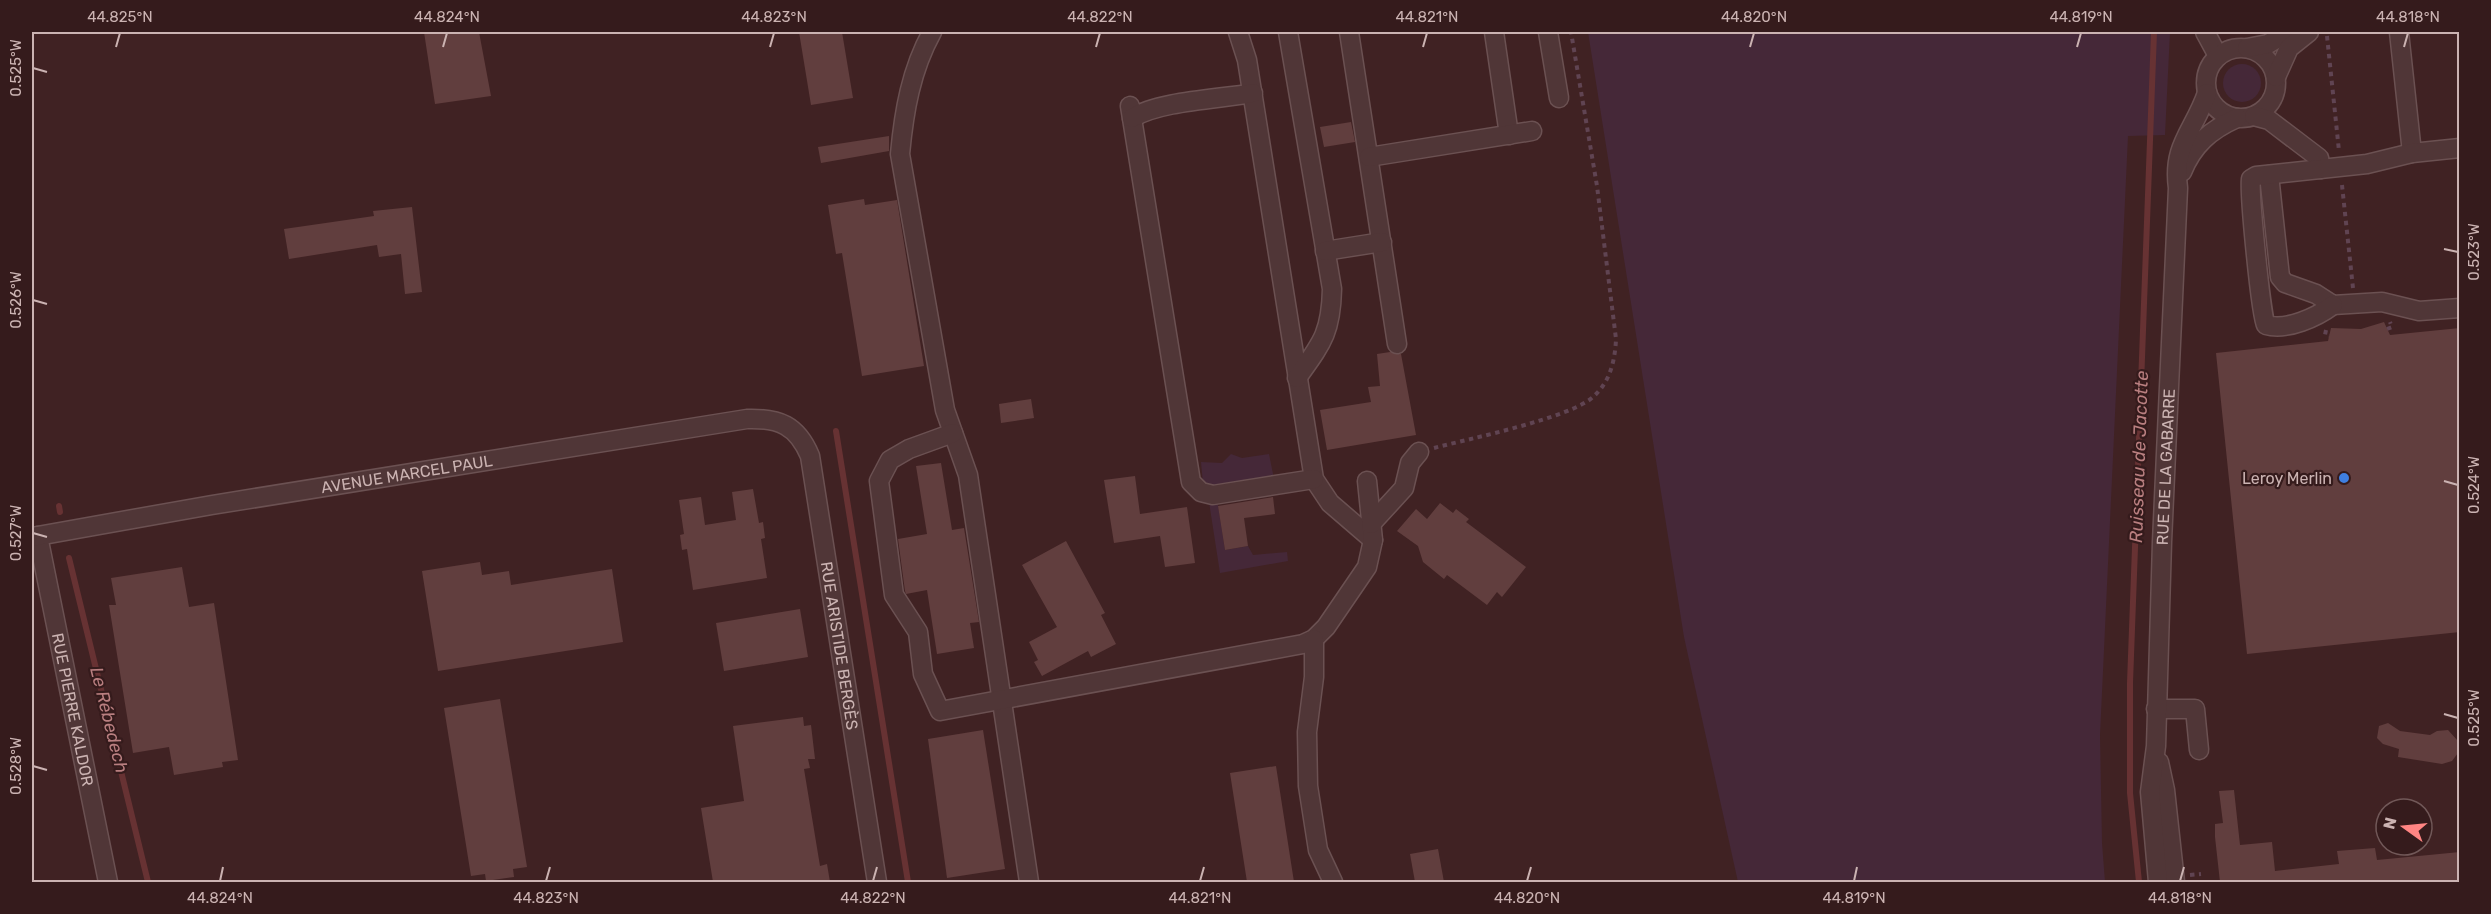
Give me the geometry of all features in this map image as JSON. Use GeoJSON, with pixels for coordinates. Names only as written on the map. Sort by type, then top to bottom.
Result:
{"type":"FeatureCollection","features":[{"type":"Feature","properties":{"kind":"street"},"geometry":{"type":"LineString","coordinates":[[932,32],[912,78],[903,116],[900,154],[945,410],[968,475],[1029,882]]}},
{"type":"Feature","properties":{"kind":"street"},"geometry":{"type":"LineString","coordinates":[[1238,32],[1247,60],[1253,93],[1314,479],[1330,503],[1372,532]]}},
{"type":"Feature","properties":{"kind":"street"},"geometry":{"type":"LineString","coordinates":[[1288,32],[1332,289],[1331,318],[1322,344],[1298,378]]}},
{"type":"Feature","properties":{"kind":"street"},"geometry":{"type":"LineString","coordinates":[[1349,32],[1397,344]]}},
{"type":"Feature","properties":{"kind":"street"},"geometry":{"type":"LineString","coordinates":[[1494,32],[1509,135]]}},
{"type":"Feature","properties":{"kind":"street"},"geometry":{"type":"LineString","coordinates":[[1548,32],[1559,98]]}},
{"type":"Feature","properties":{"kind":"street"},"geometry":{"type":"LineString","coordinates":[[2205,32],[2218,56]]}},
{"type":"Feature","properties":{"kind":"street"},"geometry":{"type":"LineString","coordinates":[[2288,32],[2268,44],[2231,48],[2218,56],[2207,73],[2207,93],[2218,110],[2269,120],[2319,158],[2320,169]]}},
{"type":"Feature","properties":{"kind":"street"},"geometry":{"type":"LineString","coordinates":[[2276,77],[2289,48],[2308,32]]}},
{"type":"Feature","properties":{"kind":"street"},"geometry":{"type":"LineString","coordinates":[[2399,32],[2412,153]]}},
{"type":"Feature","properties":{"kind":"street"},"geometry":{"type":"LineString","coordinates":[[2246,117],[2264,110],[2272,100],[2276,89],[2273,66],[2266,58],[2247,48]]}},
{"type":"Feature","properties":{"kind":"street"},"geometry":{"type":"LineString","coordinates":[[1253,93],[1143,112],[1131,112],[1191,482],[1201,492],[1213,495],[1314,479]]}},
{"type":"Feature","properties":{"kind":"street","name":"RUE DE LA GABARRE"},"geometry":{"type":"LineString","coordinates":[[2158,882],[2150,792],[2156,746],[2178,189],[2176,164],[2179,151],[2202,109],[2207,93]]}},
{"type":"Feature","properties":{"kind":"street","name":"RUE DE LA GABARRE"},"geometry":{"type":"LineString","coordinates":[[2178,189],[2187,160],[2195,148],[2212,131],[2246,117]]}},
{"type":"Feature","properties":{"kind":"street"},"geometry":{"type":"LineString","coordinates":[[1369,157],[1532,131]]}},
{"type":"Feature","properties":{"kind":"street"},"geometry":{"type":"LineString","coordinates":[[2460,148],[2412,153],[2367,164],[2269,175],[2252,179],[2250,185],[2266,325],[2272,327],[2299,322],[2324,312],[2333,305],[2382,302],[2419,311],[2460,308]]}},
{"type":"Feature","properties":{"kind":"street"},"geometry":{"type":"LineString","coordinates":[[2269,175],[2280,277],[2285,283],[2316,294],[2333,305]]}},
{"type":"Feature","properties":{"kind":"street"},"geometry":{"type":"LineString","coordinates":[[1325,251],[1382,242]]}},
{"type":"Feature","properties":{"kind":"street","name":"AVENUE MARCEL PAUL"},"geometry":{"type":"LineString","coordinates":[[35,537],[212,505],[724,422],[764,418],[780,422]]}},
{"type":"Feature","properties":{"kind":"street","name":"RUE ARISTIDE BERGÈS"},"geometry":{"type":"LineString","coordinates":[[780,422],[803,441],[810,456],[877,882]]}},
{"type":"Feature","properties":{"kind":"street"},"geometry":{"type":"LineString","coordinates":[[953,433],[909,449],[890,460],[879,481],[894,595],[918,632],[923,674],[940,711],[1303,644],[1314,639],[1326,627],[1367,567],[1372,532],[1367,481]]}},
{"type":"Feature","properties":{"kind":"street"},"geometry":{"type":"LineString","coordinates":[[1372,532],[1404,488],[1410,463],[1419,452]]}},
{"type":"Feature","properties":{"kind":"street","name":"RUE PIERRE KALDOR"},"geometry":{"type":"LineString","coordinates":[[35,537],[108,882]]}},
{"type":"Feature","properties":{"kind":"street"},"geometry":{"type":"LineString","coordinates":[[1314,639],[1314,677],[1306,753],[1308,786],[1318,850],[1333,882]]}},
{"type":"Feature","properties":{"kind":"street"},"geometry":{"type":"LineString","coordinates":[[2156,709],[2195,709],[2199,750]]}},
{"type":"Feature","properties":{"kind":"street","name":"RUE DE LA GABARRE"},"geometry":{"type":"LineString","coordinates":[[2156,746],[2165,790],[2175,882]]}},
{"type":"Feature","properties":{"kind":"path"},"geometry":{"type":"LineString","coordinates":[[1419,452],[1571,410],[1592,398],[1605,382],[1615,360],[1616,339],[1597,186],[1571,32]]}},
{"type":"Feature","properties":{"kind":"shaded area"},"geometry":{"type":"Polygon","coordinates":[[[1588,32],[2170,32],[2165,135],[2128,136],[2100,735],[2105,882],[1738,882],[1684,637],[1588,32]]]}},
{"type":"Feature","properties":{"kind":"shaded area"},"geometry":{"type":"Polygon","coordinates":[[[2242,64],[2255,70],[2261,83],[2255,96],[2242,102],[2229,96],[2223,83],[2229,70],[2242,64]]]}},
{"type":"Feature","properties":{"kind":"shaded area"},"geometry":{"type":"Polygon","coordinates":[[[1231,454],[1242,458],[1269,454],[1274,479],[1218,490],[1203,484],[1201,462],[1222,463],[1231,454]]]}},
{"type":"Feature","properties":{"kind":"shaded area"},"geometry":{"type":"Polygon","coordinates":[[[1217,498],[1225,550],[1248,546],[1253,555],[1287,552],[1288,561],[1220,573],[1209,502],[1217,498]]]}},
{"type":"Feature","properties":{"kind":"building"},"geometry":{"type":"Polygon","coordinates":[[[424,32],[479,32],[491,96],[435,104],[424,32]]]}},
{"type":"Feature","properties":{"kind":"building"},"geometry":{"type":"Polygon","coordinates":[[[799,32],[842,32],[853,98],[811,105],[799,32]]]}},
{"type":"Feature","properties":{"kind":"building"},"geometry":{"type":"Polygon","coordinates":[[[1351,122],[1355,142],[1324,147],[1320,127],[1351,122]]]}},
{"type":"Feature","properties":{"kind":"building"},"geometry":{"type":"Polygon","coordinates":[[[889,136],[889,151],[821,163],[818,147],[889,136]]]}},
{"type":"Feature","properties":{"kind":"building"},"geometry":{"type":"Polygon","coordinates":[[[864,199],[865,205],[897,200],[924,366],[862,376],[842,253],[836,254],[828,205],[864,199]]]}},
{"type":"Feature","properties":{"kind":"building"},"geometry":{"type":"Polygon","coordinates":[[[412,207],[422,292],[405,294],[401,254],[379,257],[377,245],[289,259],[284,229],[374,216],[373,211],[412,207]]]}},
{"type":"Feature","properties":{"kind":"building","name":"Leroy Merlin"},"geometry":{"type":"Polygon","coordinates":[[[2384,322],[2390,335],[2460,328],[2460,632],[2247,654],[2216,353],[2328,341],[2331,328],[2361,329],[2384,322]]]}},
{"type":"Feature","properties":{"kind":"building"},"geometry":{"type":"Polygon","coordinates":[[[1390,352],[1401,354],[1416,435],[1327,450],[1320,410],[1371,402],[1368,387],[1380,386],[1377,354],[1390,352]]]}},
{"type":"Feature","properties":{"kind":"building"},"geometry":{"type":"Polygon","coordinates":[[[1031,399],[1034,418],[1001,423],[999,404],[1031,399]]]}},
{"type":"Feature","properties":{"kind":"building"},"geometry":{"type":"Polygon","coordinates":[[[941,463],[952,530],[964,528],[979,622],[970,623],[974,648],[937,654],[927,590],[906,594],[898,539],[927,534],[916,466],[941,463]]]}},
{"type":"Feature","properties":{"kind":"building"},"geometry":{"type":"Polygon","coordinates":[[[1135,476],[1140,514],[1187,507],[1195,563],[1165,567],[1160,536],[1114,543],[1104,480],[1135,476]]]}},
{"type":"Feature","properties":{"kind":"building"},"geometry":{"type":"Polygon","coordinates":[[[753,489],[759,523],[763,522],[765,538],[761,539],[767,578],[693,590],[687,549],[682,550],[680,535],[684,534],[679,500],[701,497],[705,525],[736,520],[732,492],[753,489]]]}},
{"type":"Feature","properties":{"kind":"building"},"geometry":{"type":"Polygon","coordinates":[[[1273,497],[1275,514],[1244,518],[1248,546],[1225,550],[1218,506],[1273,497]]]}},
{"type":"Feature","properties":{"kind":"building"},"geometry":{"type":"Polygon","coordinates":[[[1440,503],[1453,513],[1456,509],[1469,519],[1466,522],[1526,567],[1502,597],[1497,592],[1487,605],[1447,575],[1444,579],[1423,562],[1418,546],[1397,531],[1416,509],[1427,519],[1440,503]]]}},
{"type":"Feature","properties":{"kind":"building"},"geometry":{"type":"Polygon","coordinates":[[[1066,541],[1105,613],[1101,615],[1116,644],[1091,657],[1088,651],[1042,676],[1034,662],[1038,660],[1029,642],[1057,627],[1022,565],[1066,541]]]}},
{"type":"Feature","properties":{"kind":"building"},"geometry":{"type":"Polygon","coordinates":[[[480,562],[482,575],[509,571],[511,585],[612,569],[623,642],[438,671],[422,571],[480,562]]]}},
{"type":"Feature","properties":{"kind":"building"},"geometry":{"type":"Polygon","coordinates":[[[182,567],[189,607],[214,603],[238,760],[222,762],[223,767],[174,775],[169,747],[133,753],[109,605],[116,605],[111,578],[182,567]]]}},
{"type":"Feature","properties":{"kind":"building"},"geometry":{"type":"Polygon","coordinates":[[[800,609],[808,657],[724,671],[716,623],[800,609]]]}},
{"type":"Feature","properties":{"kind":"building"},"geometry":{"type":"Polygon","coordinates":[[[500,699],[527,867],[513,869],[514,877],[486,881],[485,874],[471,876],[444,708],[500,699]]]}},
{"type":"Feature","properties":{"kind":"building"},"geometry":{"type":"Polygon","coordinates":[[[803,717],[804,726],[811,725],[815,759],[808,759],[810,768],[804,769],[820,866],[827,864],[830,882],[713,882],[701,808],[744,801],[733,726],[803,717]]]}},
{"type":"Feature","properties":{"kind":"building"},"geometry":{"type":"Polygon","coordinates":[[[2388,723],[2400,731],[2430,735],[2437,731],[2448,730],[2458,741],[2458,753],[2452,761],[2442,764],[2398,757],[2399,749],[2383,744],[2377,738],[2379,726],[2388,723]]]}},
{"type":"Feature","properties":{"kind":"building"},"geometry":{"type":"Polygon","coordinates":[[[983,730],[1005,869],[947,878],[928,739],[983,730]]]}},
{"type":"Feature","properties":{"kind":"building"},"geometry":{"type":"Polygon","coordinates":[[[1276,766],[1294,882],[1247,882],[1230,773],[1276,766]]]}},
{"type":"Feature","properties":{"kind":"building"},"geometry":{"type":"Polygon","coordinates":[[[2234,790],[2240,845],[2272,842],[2275,871],[2339,864],[2337,851],[2374,848],[2374,857],[2377,860],[2434,857],[2434,855],[2460,852],[2460,882],[2220,882],[2215,837],[2215,824],[2223,823],[2219,791],[2234,790]]]}},
{"type":"Feature","properties":{"kind":"building"},"geometry":{"type":"Polygon","coordinates":[[[1438,849],[1444,882],[1415,882],[1410,854],[1438,849]]]}},
{"type":"Feature","properties":{"kind":"waterway","name":"Ruisseau de Jacotte"},"geometry":{"type":"LineString","coordinates":[[2139,882],[2130,793],[2130,683],[2154,32]]}},
{"type":"Feature","properties":{"kind":"waterway"},"geometry":{"type":"LineString","coordinates":[[836,431],[908,882]]}},
{"type":"Feature","properties":{"kind":"waterway","name":"Le Rébedech"},"geometry":{"type":"LineString","coordinates":[[59,506],[60,512]]}},
{"type":"Feature","properties":{"kind":"waterway","name":"Le Rébedech"},"geometry":{"type":"LineString","coordinates":[[69,558],[148,882]]}},
{"type":"Feature","properties":{"kind":"place","name":"Leroy Merlin"},"geometry":{"type":"Point","coordinates":[2344,478]}}]}
